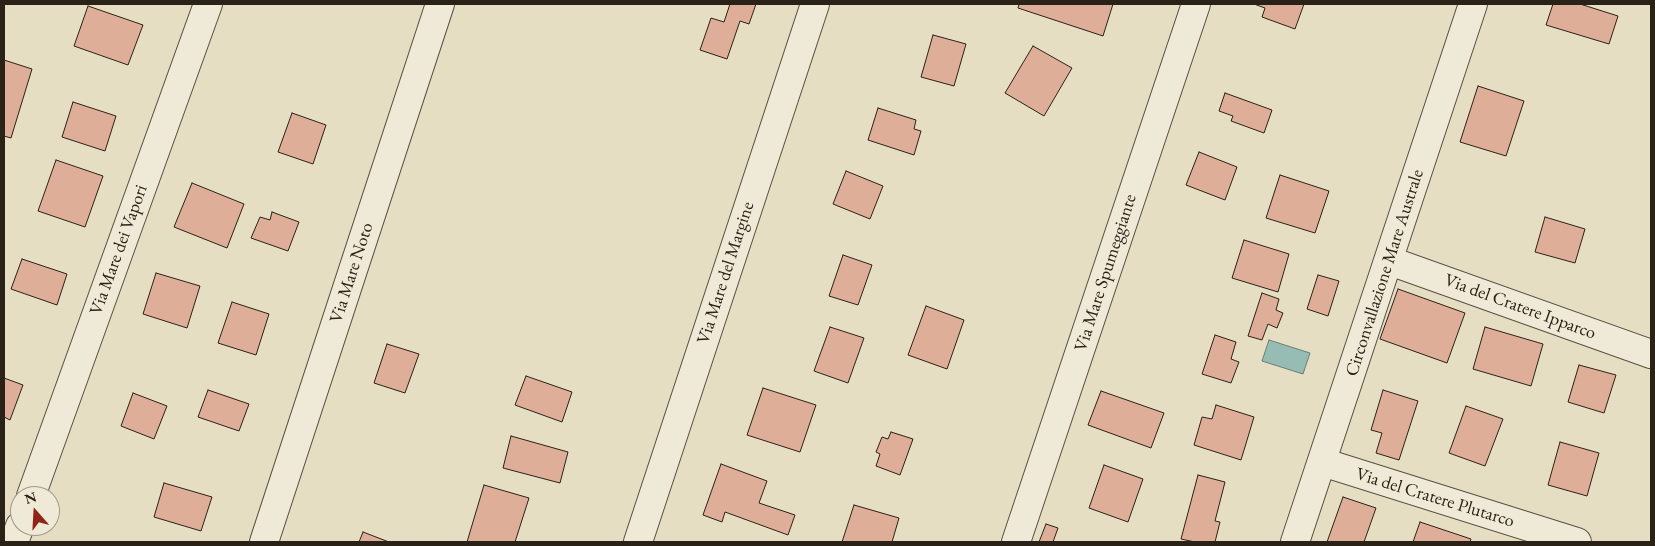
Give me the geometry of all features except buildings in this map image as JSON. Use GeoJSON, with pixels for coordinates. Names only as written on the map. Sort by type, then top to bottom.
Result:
{"type":"FeatureCollection","features":[{"type":"Feature","properties":{"kind":"street","name":"Via Mare dei Vapori"},"geometry":{"type":"LineString","coordinates":[[35,486],[208,4]]}},
{"type":"Feature","properties":{"kind":"street","name":"Via Mare Noto"},"geometry":{"type":"LineString","coordinates":[[264,542],[440,4]]}},
{"type":"Feature","properties":{"kind":"street","name":"Via Mare del Margine"},"geometry":{"type":"LineString","coordinates":[[638,542],[815,4]]}},
{"type":"Feature","properties":{"kind":"street","name":"Via Mare Spumeggiante"},"geometry":{"type":"LineString","coordinates":[[1016,542],[1196,4]]}},
{"type":"Feature","properties":{"kind":"street","name":"Circonvallazione Mare Australe"},"geometry":{"type":"LineString","coordinates":[[1295,542],[1474,4]]}},
{"type":"Feature","properties":{"kind":"street","name":"Via del Cratere Ipparco"},"geometry":{"type":"LineString","coordinates":[[1390,261],[1651,354]]}},
{"type":"Feature","properties":{"kind":"street","name":"Via del Cratere Plutarco"},"geometry":{"type":"LineString","coordinates":[[1322,462],[1577,542]]}},
{"type":"Feature","properties":{"kind":"water"},"geometry":{"type":"Polygon","coordinates":[[[1269,340],[1310,353],[1303,374],[1262,361],[1269,340]]]}}]}
